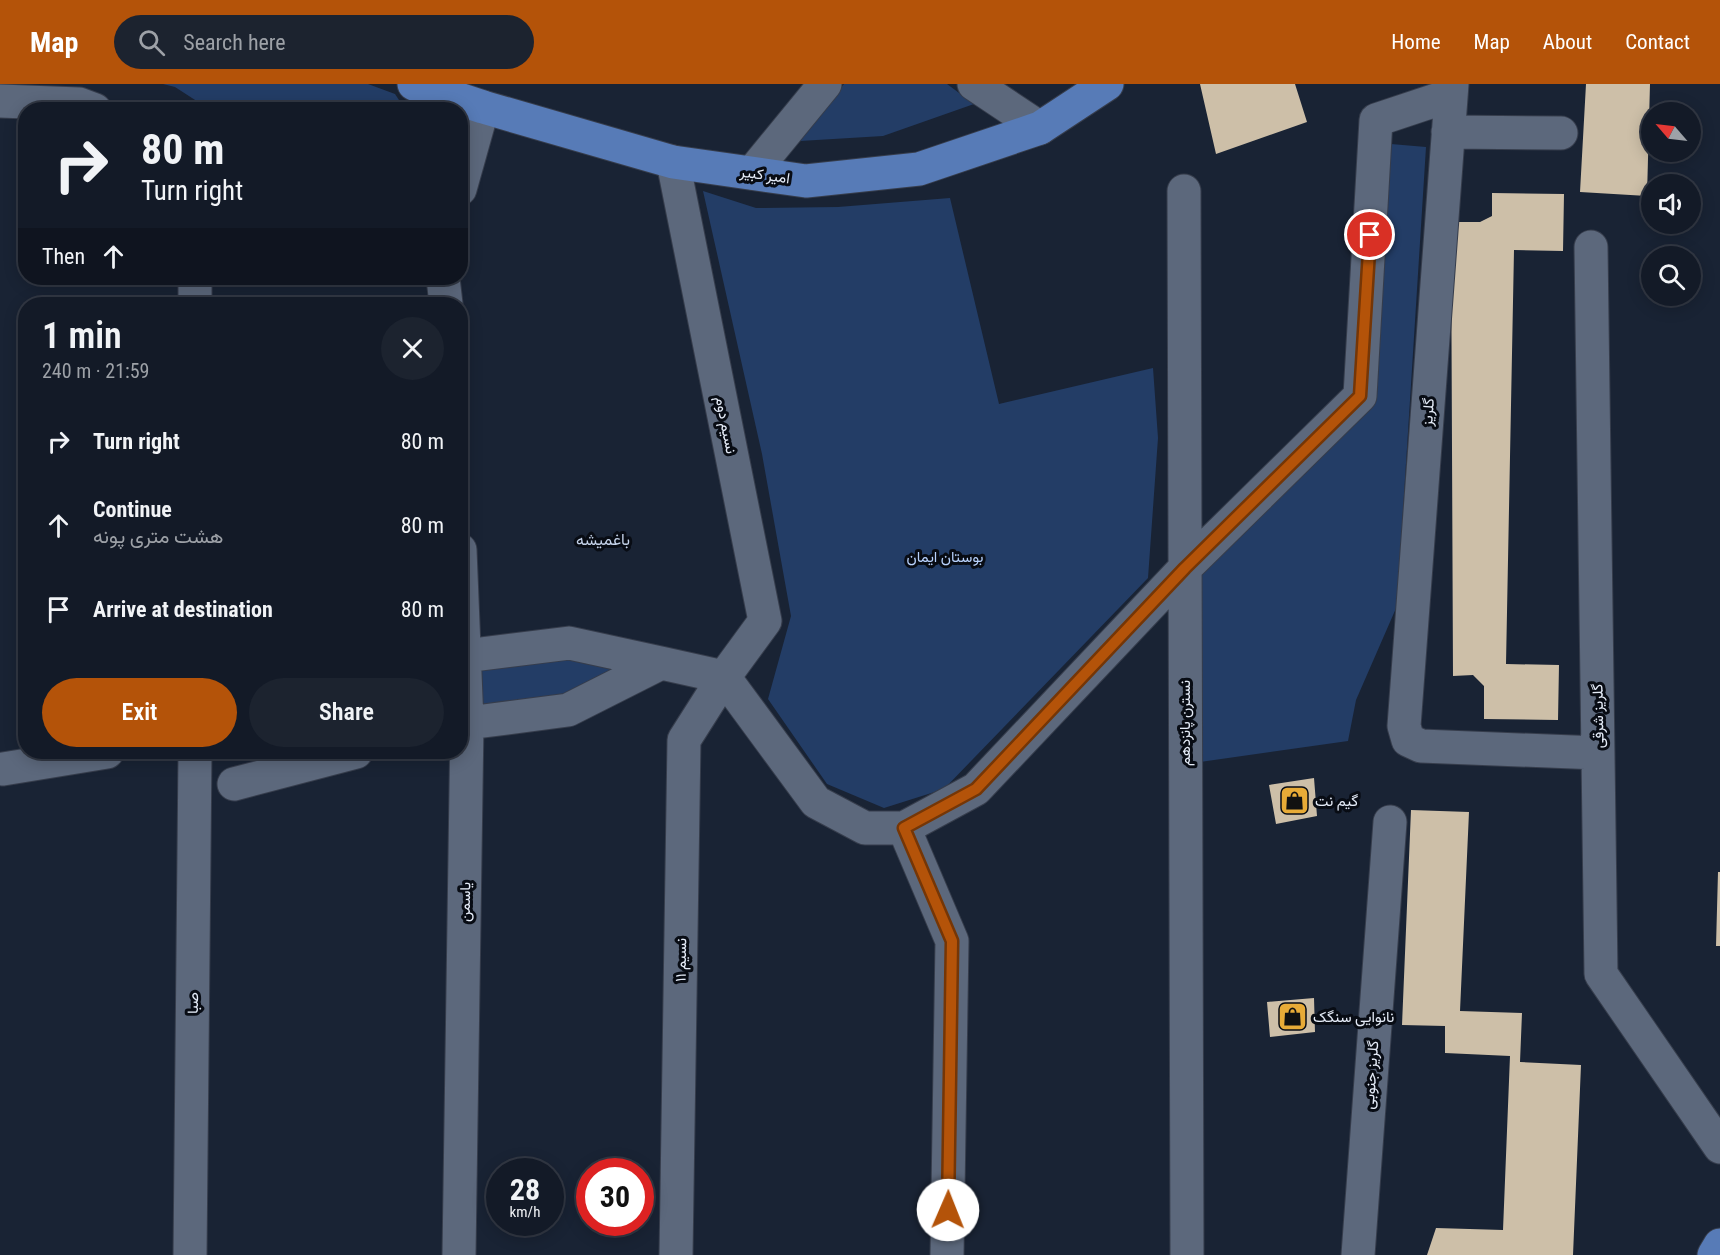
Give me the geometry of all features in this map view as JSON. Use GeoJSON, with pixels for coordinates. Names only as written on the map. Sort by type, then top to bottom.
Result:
{"type":"FeatureCollection","features":[{"type":"Feature","properties":{"kind":"main road","name":"امیر کبیر"},"geometry":{"type":"LineString","coordinates":[[414,84],[483,107],[673,162],[806,181],[919,169],[1040,128],[1107,84]]}},
{"type":"Feature","properties":{"kind":"main road"},"geometry":{"type":"LineString","coordinates":[[1714,1255],[1720,1245]]}},
{"type":"Feature","properties":{"kind":"street"},"geometry":{"type":"LineString","coordinates":[[752,173],[825,84]]}},
{"type":"Feature","properties":{"kind":"street"},"geometry":{"type":"LineString","coordinates":[[974,84],[1040,128]]}},
{"type":"Feature","properties":{"kind":"street"},"geometry":{"type":"LineString","coordinates":[[468,656],[569,643],[724,676],[816,802],[865,828],[904,828],[976,789],[1185,568],[1360,396],[1376,120],[1451,90]]}},
{"type":"Feature","properties":{"kind":"street","name":"گلریز"},"geometry":{"type":"LineString","coordinates":[[1451,90],[1404,726],[1408,740],[1421,746],[1598,753]]}},
{"type":"Feature","properties":{"kind":"street"},"geometry":{"type":"LineString","coordinates":[[0,101],[26,102]]}},
{"type":"Feature","properties":{"kind":"street"},"geometry":{"type":"LineString","coordinates":[[468,160],[483,107]]}},
{"type":"Feature","properties":{"kind":"street"},"geometry":{"type":"LineString","coordinates":[[1448,132],[1561,133]]}},
{"type":"Feature","properties":{"kind":"street","name":"نسیم دوم"},"geometry":{"type":"LineString","coordinates":[[673,162],[765,621],[724,676]]}},
{"type":"Feature","properties":{"kind":"street","name":"نسترن پانزدهم"},"geometry":{"type":"LineString","coordinates":[[1184,191],[1187,1255]]}},
{"type":"Feature","properties":{"kind":"street","name":"گلریز شرقی"},"geometry":{"type":"LineString","coordinates":[[1591,248],[1601,974],[1720,1147]]}},
{"type":"Feature","properties":{"kind":"street"},"geometry":{"type":"LineString","coordinates":[[468,722],[568,710],[662,663]]}},
{"type":"Feature","properties":{"kind":"street","name":"نسیم ۱۱"},"geometry":{"type":"LineString","coordinates":[[676,1255],[684,740],[724,676]]}},
{"type":"Feature","properties":{"kind":"street"},"geometry":{"type":"LineString","coordinates":[[3,769],[64,759]]}},
{"type":"Feature","properties":{"kind":"street","name":"صبا"},"geometry":{"type":"LineString","coordinates":[[190,1255],[195,759]]}},
{"type":"Feature","properties":{"kind":"street"},"geometry":{"type":"LineString","coordinates":[[234,784],[329,759]]}},
{"type":"Feature","properties":{"kind":"street","name":"یاسمن"},"geometry":{"type":"LineString","coordinates":[[459,1255],[464,759]]}},
{"type":"Feature","properties":{"kind":"street","name":"گلریز جنوبی"},"geometry":{"type":"LineString","coordinates":[[1358,1255],[1390,822]]}},
{"type":"Feature","properties":{"kind":"street"},"geometry":{"type":"LineString","coordinates":[[904,828],[952,941],[947,1255]]}},
{"type":"Feature","properties":{"kind":"green space"},"geometry":{"type":"Polygon","coordinates":[[[163,84],[368,84],[395,94],[400,102],[198,102],[175,87],[163,84]]]}},
{"type":"Feature","properties":{"kind":"green space"},"geometry":{"type":"Polygon","coordinates":[[[844,84],[947,84],[974,104],[883,136],[800,141],[844,84]]]}},
{"type":"Feature","properties":{"kind":"green space"},"geometry":{"type":"Polygon","coordinates":[[[1391,144],[1426,147],[1397,606],[1356,700],[1348,741],[1200,762],[1198,577],[1377,394],[1391,144]]]}},
{"type":"Feature","properties":{"kind":"green space","name":"بوستان ایمان"},"geometry":{"type":"Polygon","coordinates":[[[703,191],[756,208],[838,207],[950,198],[999,404],[1153,368],[1158,438],[1148,578],[944,789],[884,808],[827,784],[768,699],[791,616],[762,454],[703,191]]]}},
{"type":"Feature","properties":{"kind":"green space"},"geometry":{"type":"Polygon","coordinates":[[[561,652],[632,670],[565,701],[475,711],[473,664],[561,652]]]}},
{"type":"Feature","properties":{"kind":"building"},"geometry":{"type":"Polygon","coordinates":[[[1200,84],[1295,84],[1307,122],[1216,154],[1200,84]]]}},
{"type":"Feature","properties":{"kind":"building"},"geometry":{"type":"Polygon","coordinates":[[[1586,84],[1650,84],[1650,102],[1641,102],[1641,162],[1648,162],[1648,174],[1641,174],[1641,196],[1580,192],[1586,84]]]}},
{"type":"Feature","properties":{"kind":"building"},"geometry":{"type":"Polygon","coordinates":[[[1492,193],[1564,194],[1563,251],[1514,250],[1506,664],[1559,665],[1558,720],[1484,719],[1484,686],[1473,675],[1453,676],[1451,222],[1480,222],[1492,216],[1492,193]]]}},
{"type":"Feature","properties":{"kind":"building","name":"گیم نت"},"geometry":{"type":"Polygon","coordinates":[[[1314,778],[1317,816],[1276,824],[1269,785],[1314,778]]]}},
{"type":"Feature","properties":{"kind":"building"},"geometry":{"type":"Polygon","coordinates":[[[1411,810],[1469,812],[1460,1011],[1522,1013],[1520,1062],[1581,1065],[1573,1255],[1427,1255],[1436,1228],[1503,1230],[1510,1056],[1445,1053],[1445,1026],[1402,1025],[1411,810]]]}},
{"type":"Feature","properties":{"kind":"building"},"geometry":{"type":"Polygon","coordinates":[[[1718,872],[1720,872],[1720,946],[1716,946],[1718,872]]]}},
{"type":"Feature","properties":{"kind":"building","name":"نانوایی سنگک"},"geometry":{"type":"Polygon","coordinates":[[[1314,998],[1315,1032],[1270,1037],[1267,1002],[1314,998]]]}},
{"type":"Feature","properties":{"kind":"place","name":"گیم نت"},"geometry":{"type":"Point","coordinates":[1294,801]}},
{"type":"Feature","properties":{"kind":"place","name":"نانوایی سنگک"},"geometry":{"type":"Point","coordinates":[1292,1017]}},
{"type":"Feature","properties":{"kind":"district","name":"باغمیشه"},"geometry":{"type":"Point","coordinates":[603,539]}},
{"type":"Feature","properties":{"kind":"route"},"geometry":{"type":"LineString","coordinates":[[948,1210],[952,941],[904,828],[976,789],[1185,568],[1360,396],[1370,235]]}}]}
